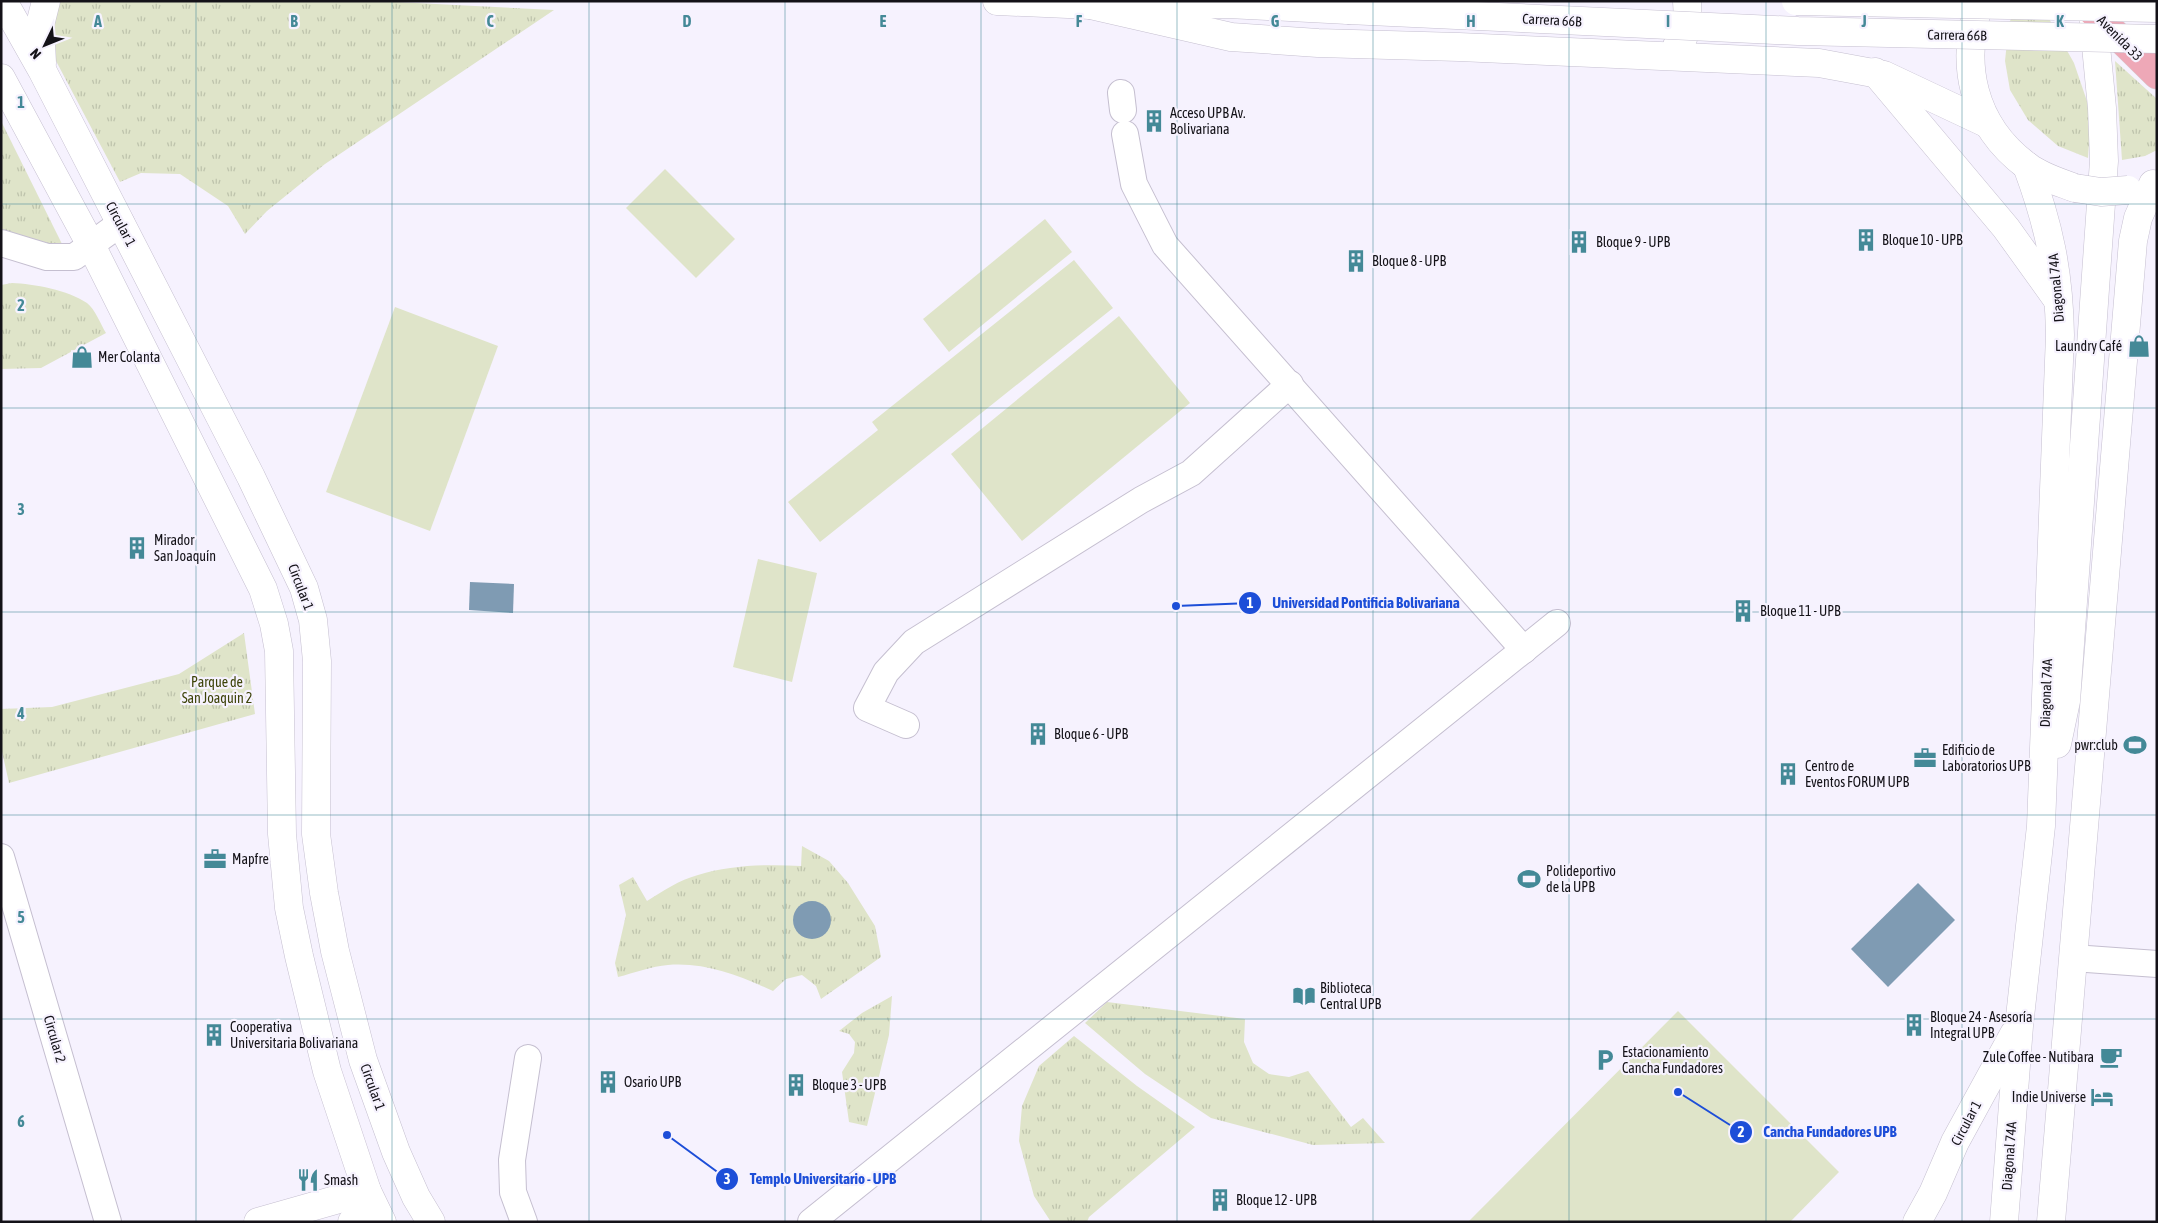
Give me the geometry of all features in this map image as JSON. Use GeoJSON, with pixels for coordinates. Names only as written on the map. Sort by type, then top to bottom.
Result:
{"type":"FeatureCollection","features":[{"type":"Feature","properties":{"kind":"main road","name":"Circular 1"},"geometry":{"type":"LineString","coordinates":[[3,1],[42,70],[121,223],[251,477],[304,588],[310,606],[317,661],[316,834],[324,893],[335,951],[366,1070],[396,1152],[416,1197],[431,1222]]}},
{"type":"Feature","properties":{"kind":"main road"},"geometry":{"type":"LineString","coordinates":[[42,70],[40,25],[46,1]]}},
{"type":"Feature","properties":{"kind":"main road","name":"Carrera 66B"},"geometry":{"type":"LineString","coordinates":[[997,1],[1090,5],[1228,4],[1798,31],[2157,39]]}},
{"type":"Feature","properties":{"kind":"main road"},"geometry":{"type":"LineString","coordinates":[[1658,58],[1671,52],[1680,43],[1686,29],[1688,13],[1686,1]]}},
{"type":"Feature","properties":{"kind":"main road"},"geometry":{"type":"LineString","coordinates":[[1819,63],[1808,57],[1800,42],[1795,24],[1796,1],[2157,8]]}},
{"type":"Feature","properties":{"kind":"main road"},"geometry":{"type":"LineString","coordinates":[[1980,1],[1972,24],[1969,59],[1975,93],[1988,124],[2006,147],[2027,166],[2050,179],[2076,188],[2102,192],[2146,185],[2133,241],[2050,1222]]}},
{"type":"Feature","properties":{"kind":"main road"},"geometry":{"type":"LineString","coordinates":[[2141,1],[2157,17]]}},
{"type":"Feature","properties":{"kind":"main road"},"geometry":{"type":"LineString","coordinates":[[1090,5],[1231,36],[1318,43],[1459,47],[1658,58],[1819,63],[1875,72],[1907,84],[1988,124]]}},
{"type":"Feature","properties":{"kind":"main road"},"geometry":{"type":"LineString","coordinates":[[2041,826],[2066,701],[2100,233],[2104,162],[2102,108],[2091,6]]}},
{"type":"Feature","properties":{"kind":"main road","name":"Avenida 33"},"geometry":{"type":"LineString","coordinates":[[2091,6],[2157,75]]}},
{"type":"Feature","properties":{"kind":"main road"},"geometry":{"type":"LineString","coordinates":[[1875,72],[2006,228],[2060,303]]}},
{"type":"Feature","properties":{"kind":"main road"},"geometry":{"type":"LineString","coordinates":[[1,78],[91,245],[262,589],[274,624],[279,651],[282,834],[289,908],[328,1071],[366,1191],[380,1219],[352,1222]]}},
{"type":"Feature","properties":{"kind":"main road","name":"Diagonal 74A"},"geometry":{"type":"LineString","coordinates":[[2004,1222],[2019,1026],[2041,826],[2060,303],[2049,232],[2043,208],[2027,166]]}},
{"type":"Feature","properties":{"kind":"main road","name":"Circular 1"},"geometry":{"type":"LineString","coordinates":[[1917,1222],[1933,1193],[1955,1142],[2019,1026]]}},
{"type":"Feature","properties":{"kind":"main road"},"geometry":{"type":"LineString","coordinates":[[258,1222],[366,1191]]}},
{"type":"Feature","properties":{"kind":"street"},"geometry":{"type":"LineString","coordinates":[[1123,112],[1134,184],[1165,245],[1524,650]]}},
{"type":"Feature","properties":{"kind":"street"},"geometry":{"type":"LineString","coordinates":[[1,243],[47,256],[74,258],[121,223]]}},
{"type":"Feature","properties":{"kind":"street"},"geometry":{"type":"LineString","coordinates":[[906,725],[867,708],[886,672],[914,642],[1141,500],[1191,473],[1290,384]]}},
{"type":"Feature","properties":{"kind":"street"},"geometry":{"type":"LineString","coordinates":[[810,1222],[1557,623]]}},
{"type":"Feature","properties":{"kind":"street","name":"Circular 2"},"geometry":{"type":"LineString","coordinates":[[1,857],[108,1222]]}},
{"type":"Feature","properties":{"kind":"street"},"geometry":{"type":"LineString","coordinates":[[2072,958],[2157,964]]}},
{"type":"Feature","properties":{"kind":"street"},"geometry":{"type":"LineString","coordinates":[[524,1222],[513,1192],[512,1160],[528,1058]]}},
{"type":"Feature","properties":{"kind":"green space"},"geometry":{"type":"Polygon","coordinates":[[[58,1],[376,1],[554,10],[325,164],[267,211],[245,234],[228,206],[180,174],[141,173],[120,182],[56,61],[53,27],[58,1]]]}},
{"type":"Feature","properties":{"kind":"green space"},"geometry":{"type":"Polygon","coordinates":[[[2020,1],[2039,1],[2074,63],[2091,113],[2088,158],[2058,146],[2028,120],[2010,90],[2005,61],[2009,23],[2020,1]]]}},
{"type":"Feature","properties":{"kind":"green space"},"geometry":{"type":"Polygon","coordinates":[[[2115,61],[2157,99],[2157,150],[2145,156],[2122,160],[2115,61]]]}},
{"type":"Feature","properties":{"kind":"green space"},"geometry":{"type":"Polygon","coordinates":[[[1,121],[64,248],[1,229],[1,121]]]}},
{"type":"Feature","properties":{"kind":"green space"},"geometry":{"type":"Polygon","coordinates":[[[665,169],[735,239],[696,278],[626,208],[665,169]]]}},
{"type":"Feature","properties":{"kind":"green space"},"geometry":{"type":"Polygon","coordinates":[[[1045,219],[1072,252],[949,352],[923,319],[1045,219]]]}},
{"type":"Feature","properties":{"kind":"green space"},"geometry":{"type":"Polygon","coordinates":[[[1074,260],[1113,308],[820,542],[788,502],[878,430],[872,422],[1074,260]]]}},
{"type":"Feature","properties":{"kind":"green space"},"geometry":{"type":"Polygon","coordinates":[[[12,283],[51,288],[79,298],[93,309],[106,333],[41,368],[1,369],[1,285],[12,283]]]}},
{"type":"Feature","properties":{"kind":"green space"},"geometry":{"type":"Polygon","coordinates":[[[395,307],[498,346],[430,531],[326,492],[395,307]]]}},
{"type":"Feature","properties":{"kind":"green space"},"geometry":{"type":"Polygon","coordinates":[[[1119,316],[1190,403],[1022,541],[951,454],[1119,316]]]}},
{"type":"Feature","properties":{"kind":"green space"},"geometry":{"type":"Polygon","coordinates":[[[758,559],[817,573],[792,682],[733,667],[758,559]]]}},
{"type":"Feature","properties":{"kind":"green space","name":"Parque de San Joaquin 2"},"geometry":{"type":"Polygon","coordinates":[[[244,633],[255,714],[9,783],[1,747],[1,709],[52,707],[179,674],[244,633]]]}},
{"type":"Feature","properties":{"kind":"green space"},"geometry":{"type":"Polygon","coordinates":[[[802,846],[829,861],[848,883],[875,926],[881,957],[821,999],[816,986],[802,975],[786,979],[773,991],[735,975],[696,966],[662,966],[618,977],[615,963],[626,915],[619,885],[633,877],[647,901],[691,877],[723,869],[775,865],[801,866],[802,846]]]}},
{"type":"Feature","properties":{"kind":"green space"},"geometry":{"type":"Polygon","coordinates":[[[892,996],[889,1035],[867,1126],[849,1122],[842,1072],[854,1053],[855,1042],[849,1034],[839,1031],[862,1013],[892,996]]]}},
{"type":"Feature","properties":{"kind":"green space"},"geometry":{"type":"Polygon","coordinates":[[[1107,1002],[1245,1019],[1244,1042],[1253,1063],[1269,1074],[1289,1077],[1308,1071],[1351,1127],[1363,1118],[1385,1143],[1313,1145],[1211,1118],[1145,1074],[1085,1023],[1107,1002]]]}},
{"type":"Feature","properties":{"kind":"green space"},"geometry":{"type":"Polygon","coordinates":[[[1678,1011],[1839,1172],[1790,1222],[1468,1222],[1678,1011]]]}},
{"type":"Feature","properties":{"kind":"green space"},"geometry":{"type":"Polygon","coordinates":[[[1074,1036],[1137,1086],[1195,1127],[1089,1217],[1087,1222],[1051,1222],[1034,1196],[1019,1141],[1022,1106],[1039,1066],[1074,1036]]]}},
{"type":"Feature","properties":{"kind":"water"},"geometry":{"type":"Polygon","coordinates":[[[470,582],[514,584],[513,613],[469,610],[470,582]]]}},
{"type":"Feature","properties":{"kind":"water"},"geometry":{"type":"Polygon","coordinates":[[[1918,883],[1955,920],[1888,987],[1851,949],[1918,883]]]}},
{"type":"Feature","properties":{"kind":"water"},"geometry":{"type":"Polygon","coordinates":[[[812,901],[826,906],[831,920],[826,934],[812,939],[798,934],[793,920],[798,906],[812,901]]]}},
{"type":"Feature","properties":{"kind":"place","name":"Acceso UPB Av. Bolivariana"},"geometry":{"type":"Point","coordinates":[1154,121]}},
{"type":"Feature","properties":{"kind":"place","name":"Bloque 10 - UPB"},"geometry":{"type":"Point","coordinates":[1866,240]}},
{"type":"Feature","properties":{"kind":"place","name":"Bloque 9 - UPB"},"geometry":{"type":"Point","coordinates":[1579,242]}},
{"type":"Feature","properties":{"kind":"place","name":"Bloque 8 - UPB"},"geometry":{"type":"Point","coordinates":[1356,261]}},
{"type":"Feature","properties":{"kind":"place","name":"Laundry Café"},"geometry":{"type":"Point","coordinates":[2139,346]}},
{"type":"Feature","properties":{"kind":"place","name":"Mer Colanta"},"geometry":{"type":"Point","coordinates":[82,357]}},
{"type":"Feature","properties":{"kind":"place","name":"Mirador San Joaquín"},"geometry":{"type":"Point","coordinates":[137,548]}},
{"type":"Feature","properties":{"kind":"place","name":"Universidad Pontificia Bolivariana"},"geometry":{"type":"Point","coordinates":[1176,606]}},
{"type":"Feature","properties":{"kind":"place","name":"Bloque 11 - UPB"},"geometry":{"type":"Point","coordinates":[1743,611]}},
{"type":"Feature","properties":{"kind":"place","name":"Bloque 6 - UPB"},"geometry":{"type":"Point","coordinates":[1038,734]}},
{"type":"Feature","properties":{"kind":"place","name":"pwr:club"},"geometry":{"type":"Point","coordinates":[2135,745]}},
{"type":"Feature","properties":{"kind":"place","name":"Edificio de Laboratorios UPB"},"geometry":{"type":"Point","coordinates":[1925,758]}},
{"type":"Feature","properties":{"kind":"place","name":"Centro de Eventos FORUM UPB"},"geometry":{"type":"Point","coordinates":[1788,774]}},
{"type":"Feature","properties":{"kind":"place","name":"Mapfre"},"geometry":{"type":"Point","coordinates":[215,859]}},
{"type":"Feature","properties":{"kind":"place","name":"Polideportivo de la UPB"},"geometry":{"type":"Point","coordinates":[1529,879]}},
{"type":"Feature","properties":{"kind":"place","name":"Biblioteca Central UPB"},"geometry":{"type":"Point","coordinates":[1304,996]}},
{"type":"Feature","properties":{"kind":"place","name":"Bloque 24 - Asesoría Integral UPB"},"geometry":{"type":"Point","coordinates":[1914,1025]}},
{"type":"Feature","properties":{"kind":"place","name":"Cooperativa Universitaria Bolivariana"},"geometry":{"type":"Point","coordinates":[214,1035]}},
{"type":"Feature","properties":{"kind":"place","name":"Zule Coffee - Nutibara"},"geometry":{"type":"Point","coordinates":[2111,1057]}},
{"type":"Feature","properties":{"kind":"place","name":"Estacionamiento Cancha Fundadores"},"geometry":{"type":"Point","coordinates":[1605,1060]}},
{"type":"Feature","properties":{"kind":"place","name":"Osario UPB"},"geometry":{"type":"Point","coordinates":[608,1082]}},
{"type":"Feature","properties":{"kind":"place","name":"Bloque 3 - UPB"},"geometry":{"type":"Point","coordinates":[796,1085]}},
{"type":"Feature","properties":{"kind":"place","name":"Cancha Fundadores UPB"},"geometry":{"type":"Point","coordinates":[1678,1092]}},
{"type":"Feature","properties":{"kind":"place","name":"Indie Universe"},"geometry":{"type":"Point","coordinates":[2102,1097]}},
{"type":"Feature","properties":{"kind":"place","name":"Templo Universitario - UPB"},"geometry":{"type":"Point","coordinates":[667,1135]}},
{"type":"Feature","properties":{"kind":"place","name":"Smash"},"geometry":{"type":"Point","coordinates":[308,1180]}},
{"type":"Feature","properties":{"kind":"place","name":"Bloque 12 - UPB"},"geometry":{"type":"Point","coordinates":[1220,1200]}}]}
